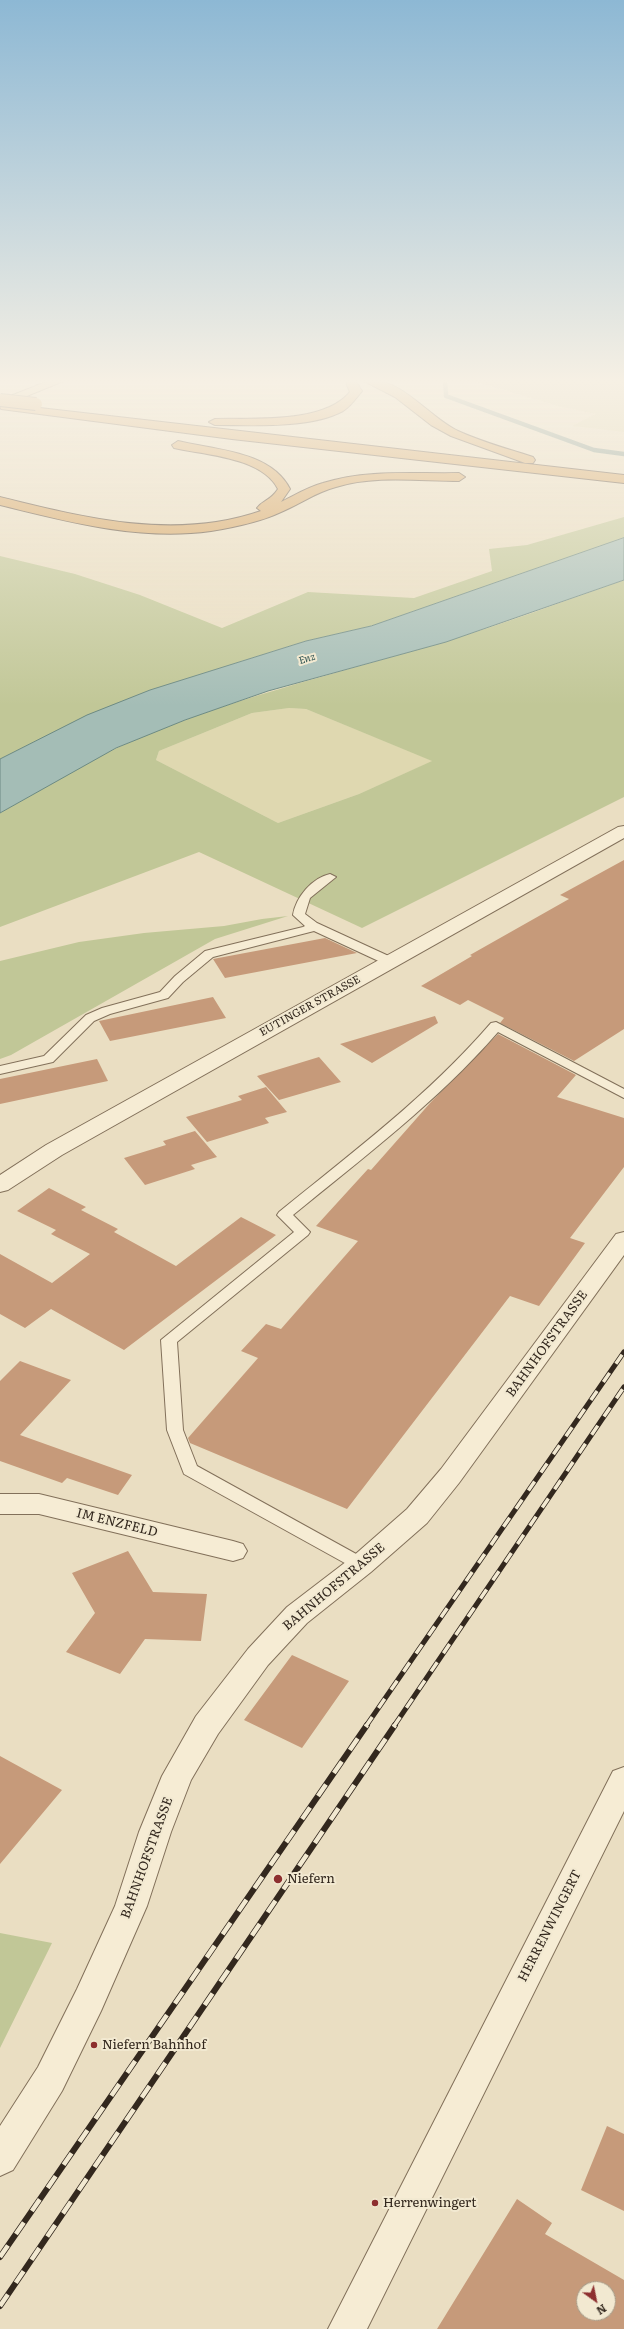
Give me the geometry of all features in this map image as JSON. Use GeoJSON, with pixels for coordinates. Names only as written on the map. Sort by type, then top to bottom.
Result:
{"type":"FeatureCollection","features":[{"type":"Feature","properties":{"kind":"highway"},"geometry":{"type":"LineString","coordinates":[[0,495],[104,518],[162,524],[206,522],[242,516],[267,507],[282,495],[284,489]]}},
{"type":"Feature","properties":{"kind":"highway"},"geometry":{"type":"LineString","coordinates":[[0,501],[100,524],[154,530],[208,527],[246,520],[270,513],[318,489]]}},
{"type":"Feature","properties":{"kind":"street","name":"EUTINGER STRASSE"},"geometry":{"type":"LineString","coordinates":[[0,1185],[54,1150],[389,961],[624,831]]}},
{"type":"Feature","properties":{"kind":"street","name":"BAHNHOFSTRASSE"},"geometry":{"type":"LineString","coordinates":[[0,2158],[50,2079],[89,2000],[131,1906],[155,1832],[177,1776],[207,1725],[258,1657],[297,1615],[361,1565],[417,1516],[450,1476],[624,1239]]}},
{"type":"Feature","properties":{"kind":"street","name":"IM ENZFELD"},"geometry":{"type":"LineString","coordinates":[[0,1504],[39,1504],[233,1551]]}},
{"type":"Feature","properties":{"kind":"street","name":"HERRENWINGERT"},"geometry":{"type":"LineString","coordinates":[[347,2329],[624,1780]]}},
{"type":"Feature","properties":{"kind":"lane"},"geometry":{"type":"LineString","coordinates":[[330,877],[313,888],[300,903],[299,915],[313,926],[389,961]]}},
{"type":"Feature","properties":{"kind":"lane"},"geometry":{"type":"LineString","coordinates":[[0,1070],[48,1059],[90,1018],[106,1011],[164,995],[179,979],[209,954],[307,930],[313,926]]}},
{"type":"Feature","properties":{"kind":"lane"},"geometry":{"type":"LineString","coordinates":[[361,1565],[190,1470],[175,1430],[169,1340],[303,1232],[284,1214],[422,1102],[482,1043],[496,1026],[624,1094]]}},
{"type":"Feature","properties":{"kind":"shaded area"},"geometry":{"type":"Polygon","coordinates":[[[289,708],[306,709],[433,761],[359,794],[278,823],[156,760],[159,751],[252,713],[289,708]]]}},
{"type":"Feature","properties":{"kind":"green space"},"geometry":{"type":"Polygon","coordinates":[[[624,517],[624,538],[617,541],[371,626],[306,641],[239,662],[41,739],[0,759],[0,556],[75,574],[140,595],[222,628],[308,592],[414,598],[492,571],[489,549],[527,545],[624,517]]]}},
{"type":"Feature","properties":{"kind":"green space"},"geometry":{"type":"Polygon","coordinates":[[[624,580],[624,797],[362,928],[199,852],[0,927],[0,813],[73,771],[102,755],[157,731],[237,702],[466,635],[624,580]],[[289,708],[252,713],[159,751],[156,760],[278,823],[359,794],[432,761],[306,709],[289,708]]]}},
{"type":"Feature","properties":{"kind":"green space"},"geometry":{"type":"Polygon","coordinates":[[[288,916],[215,939],[11,1055],[0,1059],[0,961],[79,942],[144,933],[224,926],[288,916]]]}},
{"type":"Feature","properties":{"kind":"green space"},"geometry":{"type":"Polygon","coordinates":[[[0,1933],[52,1943],[0,2048],[0,1933]]]}},
{"type":"Feature","properties":{"kind":"water","name":"Enz"},"geometry":{"type":"Polygon","coordinates":[[[624,538],[624,580],[446,642],[268,691],[185,720],[116,748],[0,813],[0,759],[87,715],[150,690],[306,641],[371,626],[624,538]]]}},
{"type":"Feature","properties":{"kind":"building"},"geometry":{"type":"Polygon","coordinates":[[[624,860],[624,1029],[574,1061],[500,1023],[504,1018],[468,1000],[460,1005],[421,986],[472,956],[470,955],[569,899],[560,895],[624,860]]]}},
{"type":"Feature","properties":{"kind":"building"},"geometry":{"type":"Polygon","coordinates":[[[325,938],[357,953],[225,978],[213,959],[325,938]]]}},
{"type":"Feature","properties":{"kind":"building"},"geometry":{"type":"Polygon","coordinates":[[[213,997],[226,1018],[110,1041],[99,1021],[213,997]]]}},
{"type":"Feature","properties":{"kind":"building"},"geometry":{"type":"Polygon","coordinates":[[[435,1016],[438,1023],[372,1063],[340,1044],[435,1016]]]}},
{"type":"Feature","properties":{"kind":"building"},"geometry":{"type":"Polygon","coordinates":[[[498,1034],[576,1075],[557,1097],[624,1118],[624,1167],[570,1238],[585,1243],[539,1306],[510,1296],[347,1509],[190,1443],[188,1438],[258,1358],[241,1351],[266,1324],[281,1329],[358,1241],[316,1226],[368,1169],[371,1170],[431,1102],[498,1034]]]}},
{"type":"Feature","properties":{"kind":"building"},"geometry":{"type":"Polygon","coordinates":[[[319,1057],[341,1082],[279,1100],[257,1076],[319,1057]]]}},
{"type":"Feature","properties":{"kind":"building"},"geometry":{"type":"Polygon","coordinates":[[[97,1059],[108,1081],[0,1104],[0,1079],[97,1059]]]}},
{"type":"Feature","properties":{"kind":"building"},"geometry":{"type":"Polygon","coordinates":[[[266,1087],[287,1112],[265,1118],[269,1123],[207,1142],[186,1117],[242,1100],[238,1096],[266,1087]]]}},
{"type":"Feature","properties":{"kind":"building"},"geometry":{"type":"Polygon","coordinates":[[[195,1131],[217,1157],[191,1165],[195,1169],[145,1185],[124,1158],[166,1145],[163,1141],[195,1131]]]}},
{"type":"Feature","properties":{"kind":"building"},"geometry":{"type":"Polygon","coordinates":[[[49,1188],[86,1207],[81,1210],[118,1229],[114,1232],[176,1266],[241,1217],[276,1235],[124,1350],[51,1309],[25,1328],[0,1314],[0,1254],[52,1283],[90,1254],[51,1234],[56,1230],[17,1211],[49,1188]]]}},
{"type":"Feature","properties":{"kind":"building"},"geometry":{"type":"Polygon","coordinates":[[[20,1361],[71,1380],[20,1435],[132,1475],[118,1495],[67,1478],[62,1483],[0,1461],[0,1381],[20,1361]]]}},
{"type":"Feature","properties":{"kind":"building"},"geometry":{"type":"Polygon","coordinates":[[[128,1551],[153,1592],[207,1594],[201,1641],[145,1639],[120,1674],[66,1652],[95,1613],[72,1573],[128,1551]]]}},
{"type":"Feature","properties":{"kind":"building"},"geometry":{"type":"Polygon","coordinates":[[[292,1655],[349,1681],[302,1748],[244,1720],[292,1655]]]}},
{"type":"Feature","properties":{"kind":"building"},"geometry":{"type":"Polygon","coordinates":[[[0,1756],[62,1790],[0,1864],[0,1756]]]}},
{"type":"Feature","properties":{"kind":"building"},"geometry":{"type":"Polygon","coordinates":[[[607,2126],[624,2134],[624,2211],[581,2190],[607,2126]]]}},
{"type":"Feature","properties":{"kind":"building"},"geometry":{"type":"Polygon","coordinates":[[[517,2199],[552,2223],[545,2234],[624,2280],[624,2329],[437,2329],[517,2199]]]}},
{"type":"Feature","properties":{"kind":"railway"},"geometry":{"type":"LineString","coordinates":[[366,1726],[624,1352]]}},
{"type":"Feature","properties":{"kind":"railway"},"geometry":{"type":"LineString","coordinates":[[394,1726],[624,1387]]}},
{"type":"Feature","properties":{"kind":"railway"},"geometry":{"type":"LineString","coordinates":[[0,2257],[367,1725]]}},
{"type":"Feature","properties":{"kind":"railway"},"geometry":{"type":"LineString","coordinates":[[0,2306],[395,1725]]}},
{"type":"Feature","properties":{"kind":"place","name":"Niefern"},"geometry":{"type":"Point","coordinates":[278,1879]}},
{"type":"Feature","properties":{"kind":"place","name":"Niefern Bahnhof"},"geometry":{"type":"Point","coordinates":[94,2045]}},
{"type":"Feature","properties":{"kind":"place","name":"Herrenwingert"},"geometry":{"type":"Point","coordinates":[375,2203]}}]}
